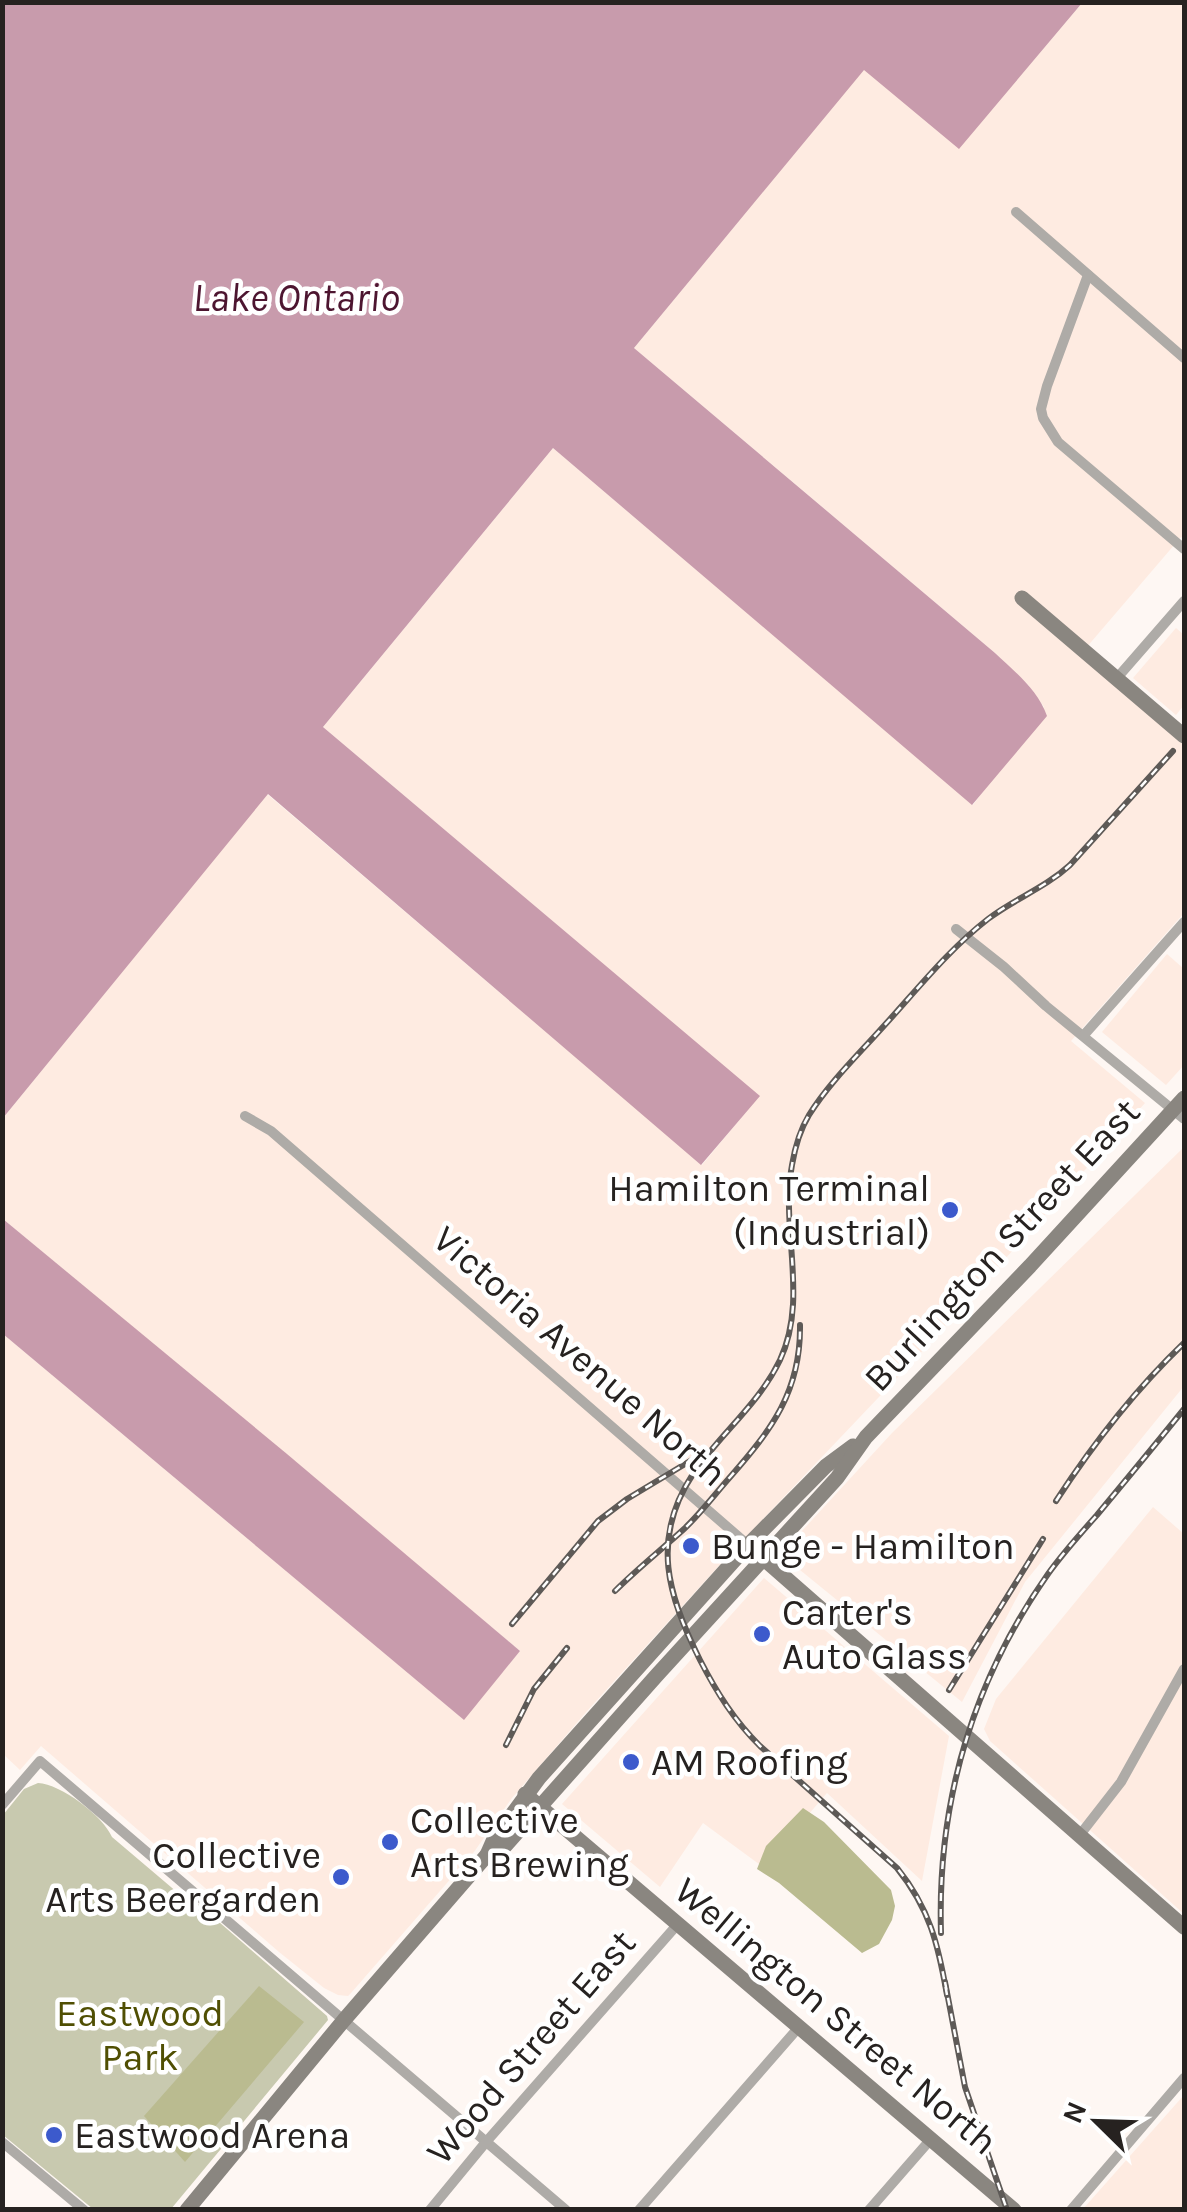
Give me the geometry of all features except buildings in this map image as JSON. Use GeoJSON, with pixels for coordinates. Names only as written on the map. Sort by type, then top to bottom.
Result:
{"type":"FeatureCollection","features":[{"type":"Feature","properties":{"kind":"main road"},"geometry":{"type":"LineString","coordinates":[[1022,598],[1184,736]]}},
{"type":"Feature","properties":{"kind":"main road","name":"Burlington Street East"},"geometry":{"type":"LineString","coordinates":[[188,2210],[344,2020],[488,1855],[494,1839],[525,1794],[748,1545],[826,1466],[866,1436],[1181,1109]]}},
{"type":"Feature","properties":{"kind":"main road","name":"Burlington Street East"},"geometry":{"type":"LineString","coordinates":[[488,1855],[505,1846],[837,1478],[866,1436]]}},
{"type":"Feature","properties":{"kind":"main road","name":"Victoria Avenue North"},"geometry":{"type":"LineString","coordinates":[[748,1545],[1184,1927]]}},
{"type":"Feature","properties":{"kind":"main road","name":"Wellington Street North"},"geometry":{"type":"LineString","coordinates":[[525,1794],[1014,2210]]}},
{"type":"Feature","properties":{"kind":"street"},"geometry":{"type":"LineString","coordinates":[[1016,212],[1184,358]]}},
{"type":"Feature","properties":{"kind":"street"},"geometry":{"type":"LineString","coordinates":[[1088,274],[1041,408],[1058,442],[1184,549]]}},
{"type":"Feature","properties":{"kind":"street"},"geometry":{"type":"LineString","coordinates":[[1117,678],[1184,601]]}},
{"type":"Feature","properties":{"kind":"street"},"geometry":{"type":"LineString","coordinates":[[1084,1035],[1184,922]]}},
{"type":"Feature","properties":{"kind":"street"},"geometry":{"type":"LineString","coordinates":[[956,928],[1046,1006],[1181,1109]]}},
{"type":"Feature","properties":{"kind":"street","name":"Victoria Avenue North"},"geometry":{"type":"LineString","coordinates":[[245,1116],[272,1130],[748,1545]]}},
{"type":"Feature","properties":{"kind":"street"},"geometry":{"type":"LineString","coordinates":[[1078,1836],[1121,1782],[1184,1669]]}},
{"type":"Feature","properties":{"kind":"street"},"geometry":{"type":"LineString","coordinates":[[2,1804],[40,1761],[566,2210]]}},
{"type":"Feature","properties":{"kind":"street","name":"Wood Street East"},"geometry":{"type":"LineString","coordinates":[[430,2210],[678,1925]]}},
{"type":"Feature","properties":{"kind":"street"},"geometry":{"type":"LineString","coordinates":[[640,2210],[799,2028]]}},
{"type":"Feature","properties":{"kind":"street"},"geometry":{"type":"LineString","coordinates":[[1072,2210],[1184,2078]]}},
{"type":"Feature","properties":{"kind":"street"},"geometry":{"type":"LineString","coordinates":[[869,2210],[931,2139]]}},
{"type":"Feature","properties":{"kind":"street"},"geometry":{"type":"LineString","coordinates":[[2,2142],[84,2210]]}},
{"type":"Feature","properties":{"kind":"shaded area"},"geometry":{"type":"Polygon","coordinates":[[[1082,3],[1184,3],[1184,539],[1181,537],[1080,655],[1184,745],[1184,913],[1071,1041],[1145,1103],[917,1357],[588,1710],[512,1798],[474,1852],[351,1993],[338,1995],[279,1952],[41,1746],[20,1770],[3,1754],[3,1334],[463,1719],[520,1651],[3,1219],[3,1118],[267,794],[702,1165],[759,1096],[323,727],[553,448],[973,805],[1044,707],[1029,686],[634,348],[864,69],[959,148],[1082,3]]]}},
{"type":"Feature","properties":{"kind":"shaded area"},"geometry":{"type":"Polygon","coordinates":[[[1176,628],[1184,635],[1184,705],[1176,715],[1133,678],[1176,628]]]}},
{"type":"Feature","properties":{"kind":"shaded area"},"geometry":{"type":"Polygon","coordinates":[[[1167,954],[1184,969],[1184,1065],[1166,1085],[1102,1032],[1167,954]]]}},
{"type":"Feature","properties":{"kind":"shaded area"},"geometry":{"type":"Polygon","coordinates":[[[1184,1147],[1184,1386],[1025,1582],[962,1702],[789,1561],[789,1545],[892,1433],[1184,1147]]]}},
{"type":"Feature","properties":{"kind":"shaded area"},"geometry":{"type":"Polygon","coordinates":[[[1153,1507],[1184,1534],[1184,1914],[990,1741],[984,1729],[996,1699],[1153,1507]]]}},
{"type":"Feature","properties":{"kind":"shaded area"},"geometry":{"type":"Polygon","coordinates":[[[764,1578],[949,1736],[922,1881],[827,1793],[763,1867],[703,1823],[660,1887],[562,1804],[764,1578]]]}},
{"type":"Feature","properties":{"kind":"shaded area"},"geometry":{"type":"Polygon","coordinates":[[[1184,2095],[1184,2209],[1083,2209],[1184,2095]]]}},
{"type":"Feature","properties":{"kind":"green space","name":"Eastwood Park"},"geometry":{"type":"Polygon","coordinates":[[[38,1783],[80,1802],[112,1837],[178,1893],[188,1895],[327,2016],[328,2020],[171,2209],[93,2209],[3,2135],[3,1815],[24,1789],[38,1783]]]}},
{"type":"Feature","properties":{"kind":"green space"},"geometry":{"type":"Polygon","coordinates":[[[803,1808],[824,1822],[891,1890],[895,1906],[892,1920],[879,1944],[862,1953],[757,1869],[766,1846],[803,1808]]]}},
{"type":"Feature","properties":{"kind":"green space"},"geometry":{"type":"Polygon","coordinates":[[[259,1986],[304,2022],[185,2162],[144,2116],[259,1986]]]}},
{"type":"Feature","properties":{"kind":"water","name":"Lake Ontario"},"geometry":{"type":"Polygon","coordinates":[[[3,2],[1082,3],[959,149],[864,70],[634,348],[995,653],[1032,689],[1047,716],[972,805],[553,448],[323,727],[760,1096],[701,1165],[268,794],[3,1118],[3,2]]]}},
{"type":"Feature","properties":{"kind":"water"},"geometry":{"type":"Polygon","coordinates":[[[3,1219],[520,1651],[464,1720],[3,1334],[3,1219]]]}},
{"type":"Feature","properties":{"kind":"railway"},"geometry":{"type":"LineString","coordinates":[[947,1995],[931,1928],[897,1868],[760,1746],[713,1684],[672,1590],[668,1567],[671,1521],[693,1474],[761,1391],[780,1360],[792,1312],[789,1189],[796,1145],[809,1115],[844,1070],[946,957],[988,919],[1070,865],[1173,751]]}},
{"type":"Feature","properties":{"kind":"railway"},"geometry":{"type":"LineString","coordinates":[[615,1591],[696,1517],[771,1425],[795,1370],[800,1325]]}},
{"type":"Feature","properties":{"kind":"railway"},"geometry":{"type":"LineString","coordinates":[[1056,1501],[1116,1418],[1184,1343]]}},
{"type":"Feature","properties":{"kind":"railway"},"geometry":{"type":"LineString","coordinates":[[941,1933],[941,1884],[953,1790],[980,1700],[999,1657],[1054,1566],[1184,1409]]}},
{"type":"Feature","properties":{"kind":"railway"},"geometry":{"type":"LineString","coordinates":[[512,1624],[598,1521],[700,1455]]}},
{"type":"Feature","properties":{"kind":"railway"},"geometry":{"type":"LineString","coordinates":[[949,1690],[1043,1539]]}},
{"type":"Feature","properties":{"kind":"railway"},"geometry":{"type":"LineString","coordinates":[[506,1745],[534,1689],[567,1648]]}},
{"type":"Feature","properties":{"kind":"railway"},"geometry":{"type":"LineString","coordinates":[[945,1982],[965,2087],[1007,2210]]}},
{"type":"Feature","properties":{"kind":"place","name":"Hamilton Terminal (Industrial)"},"geometry":{"type":"Point","coordinates":[950,1210]}},
{"type":"Feature","properties":{"kind":"place","name":"Bunge - Hamilton"},"geometry":{"type":"Point","coordinates":[691,1546]}},
{"type":"Feature","properties":{"kind":"place","name":"Carter's Auto Glass"},"geometry":{"type":"Point","coordinates":[762,1634]}},
{"type":"Feature","properties":{"kind":"place","name":"AM Roofing"},"geometry":{"type":"Point","coordinates":[631,1762]}},
{"type":"Feature","properties":{"kind":"place","name":"Collective Arts Brewing"},"geometry":{"type":"Point","coordinates":[390,1842]}},
{"type":"Feature","properties":{"kind":"place","name":"Collective Arts Beergarden"},"geometry":{"type":"Point","coordinates":[341,1877]}},
{"type":"Feature","properties":{"kind":"place","name":"Eastwood Arena"},"geometry":{"type":"Point","coordinates":[54,2135]}}]}
